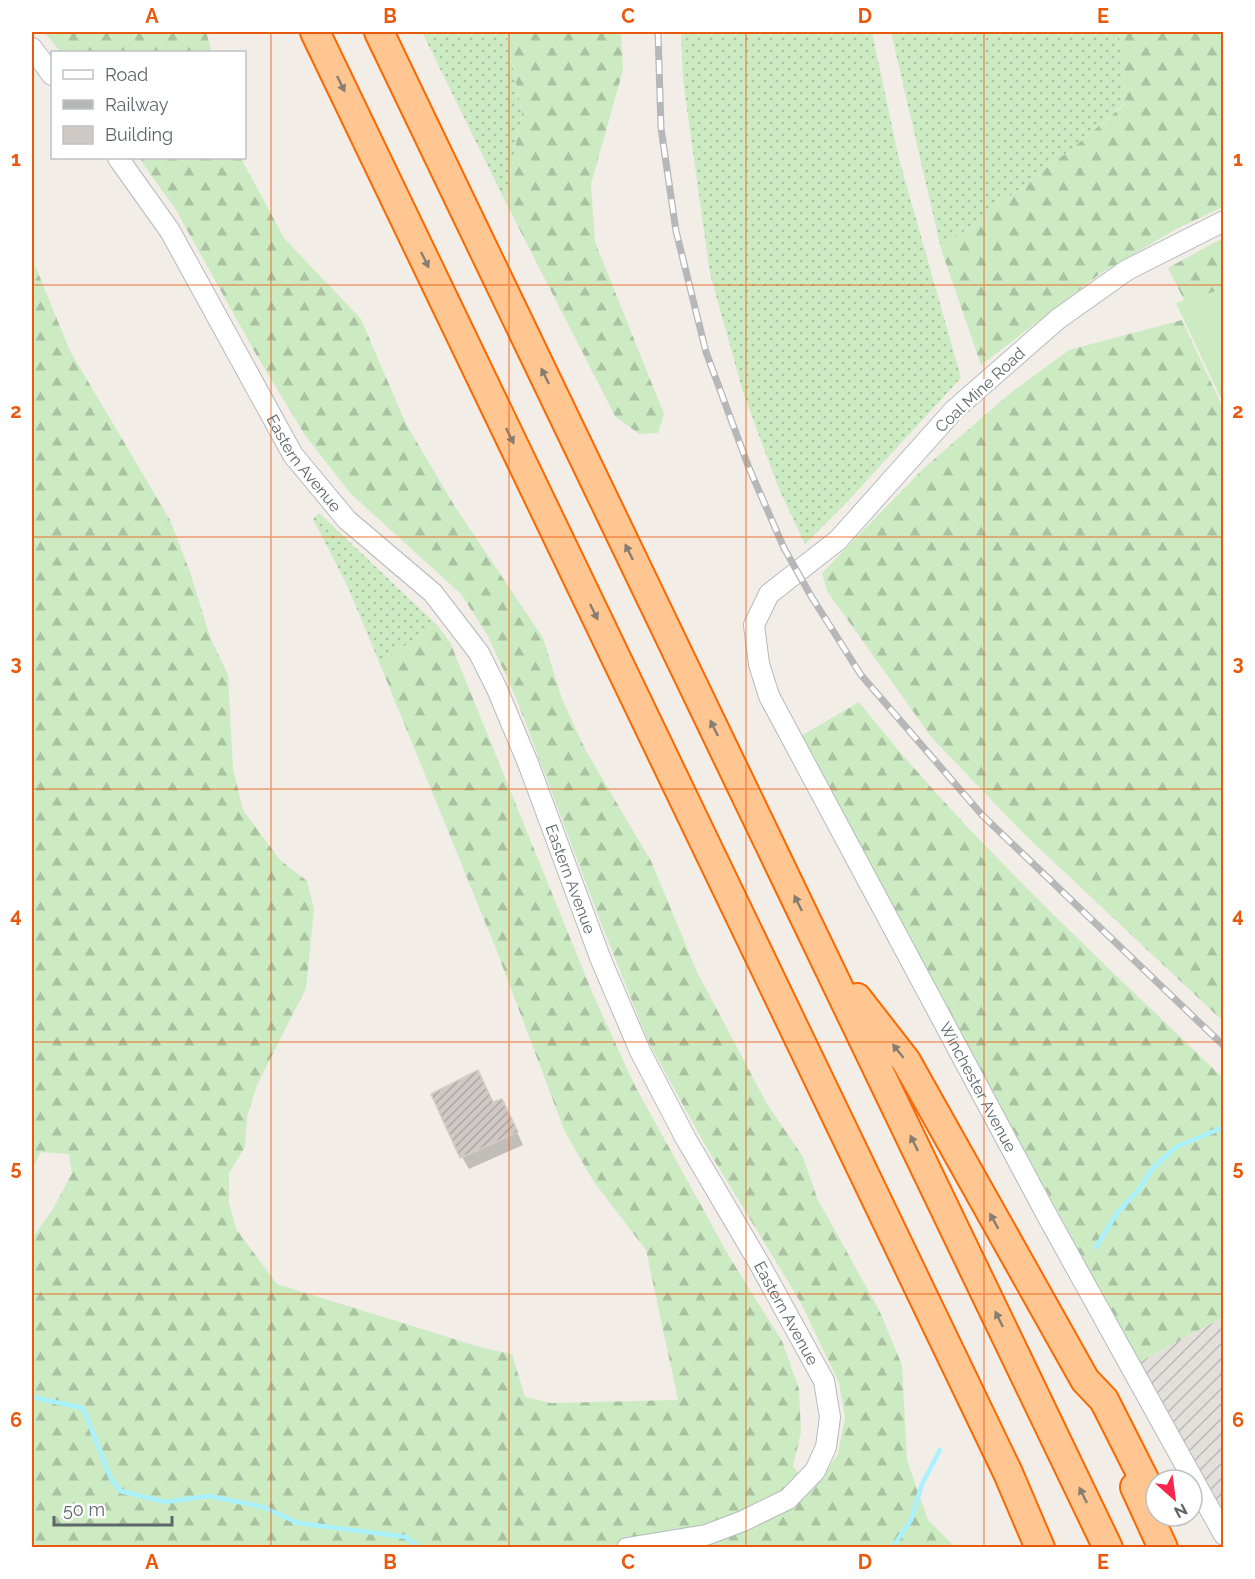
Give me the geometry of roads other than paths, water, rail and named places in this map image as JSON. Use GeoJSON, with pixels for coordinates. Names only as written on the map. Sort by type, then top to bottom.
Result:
{"type":"FeatureCollection","features":[{"type":"Feature","properties":{"kind":"highway"},"geometry":{"type":"LineString","coordinates":[[315,32],[1003,1462],[1041,1548]]}},
{"type":"Feature","properties":{"kind":"highway"},"geometry":{"type":"LineString","coordinates":[[379,32],[1108,1548]]}},
{"type":"Feature","properties":{"kind":"highway"},"geometry":{"type":"LineString","coordinates":[[824,956],[906,1061],[1085,1380],[1104,1400],[1144,1479]]}},
{"type":"Feature","properties":{"kind":"highway"},"geometry":{"type":"LineString","coordinates":[[1085,1380],[1092,1407],[1163,1548]]}},
{"type":"Feature","properties":{"kind":"highway"},"geometry":{"type":"LineString","coordinates":[[1168,1528],[1178,1548]]}},
{"type":"Feature","properties":{"kind":"street"},"geometry":{"type":"LineString","coordinates":[[32,48],[51,74]]}},
{"type":"Feature","properties":{"kind":"street","name":"Eastern Avenue"},"geometry":{"type":"LineString","coordinates":[[119,159],[170,231],[293,455],[347,520],[433,593],[479,653],[528,763],[601,960],[640,1051],[686,1139],[759,1263],[824,1381],[830,1417],[826,1447],[815,1471],[788,1499],[743,1521],[706,1535],[627,1548]]}},
{"type":"Feature","properties":{"kind":"street","name":"Coal Mine Road"},"geometry":{"type":"LineString","coordinates":[[755,632],[754,625],[769,594],[838,540],[954,410],[1058,319],[1127,270],[1224,221]]}},
{"type":"Feature","properties":{"kind":"street","name":"Winchester Avenue"},"geometry":{"type":"LineString","coordinates":[[755,632],[759,664],[769,696],[1049,1219],[1224,1535]]}},
{"type":"Feature","properties":{"kind":"waterway"},"geometry":{"type":"LineString","coordinates":[[1096,1247],[1117,1213],[1140,1188],[1153,1168],[1176,1147],[1224,1127]]}},
{"type":"Feature","properties":{"kind":"waterway"},"geometry":{"type":"LineString","coordinates":[[32,1397],[83,1408],[111,1479],[121,1491],[165,1502],[209,1496],[263,1507],[298,1523],[406,1537],[420,1548]]}},
{"type":"Feature","properties":{"kind":"waterway"},"geometry":{"type":"LineString","coordinates":[[892,1548],[911,1520],[922,1484],[940,1450]]}},
{"type":"Feature","properties":{"kind":"railway"},"geometry":{"type":"LineString","coordinates":[[658,32],[661,128],[676,231],[706,352],[749,468],[784,548],[861,675],[982,815],[1224,1046]]}}]}
